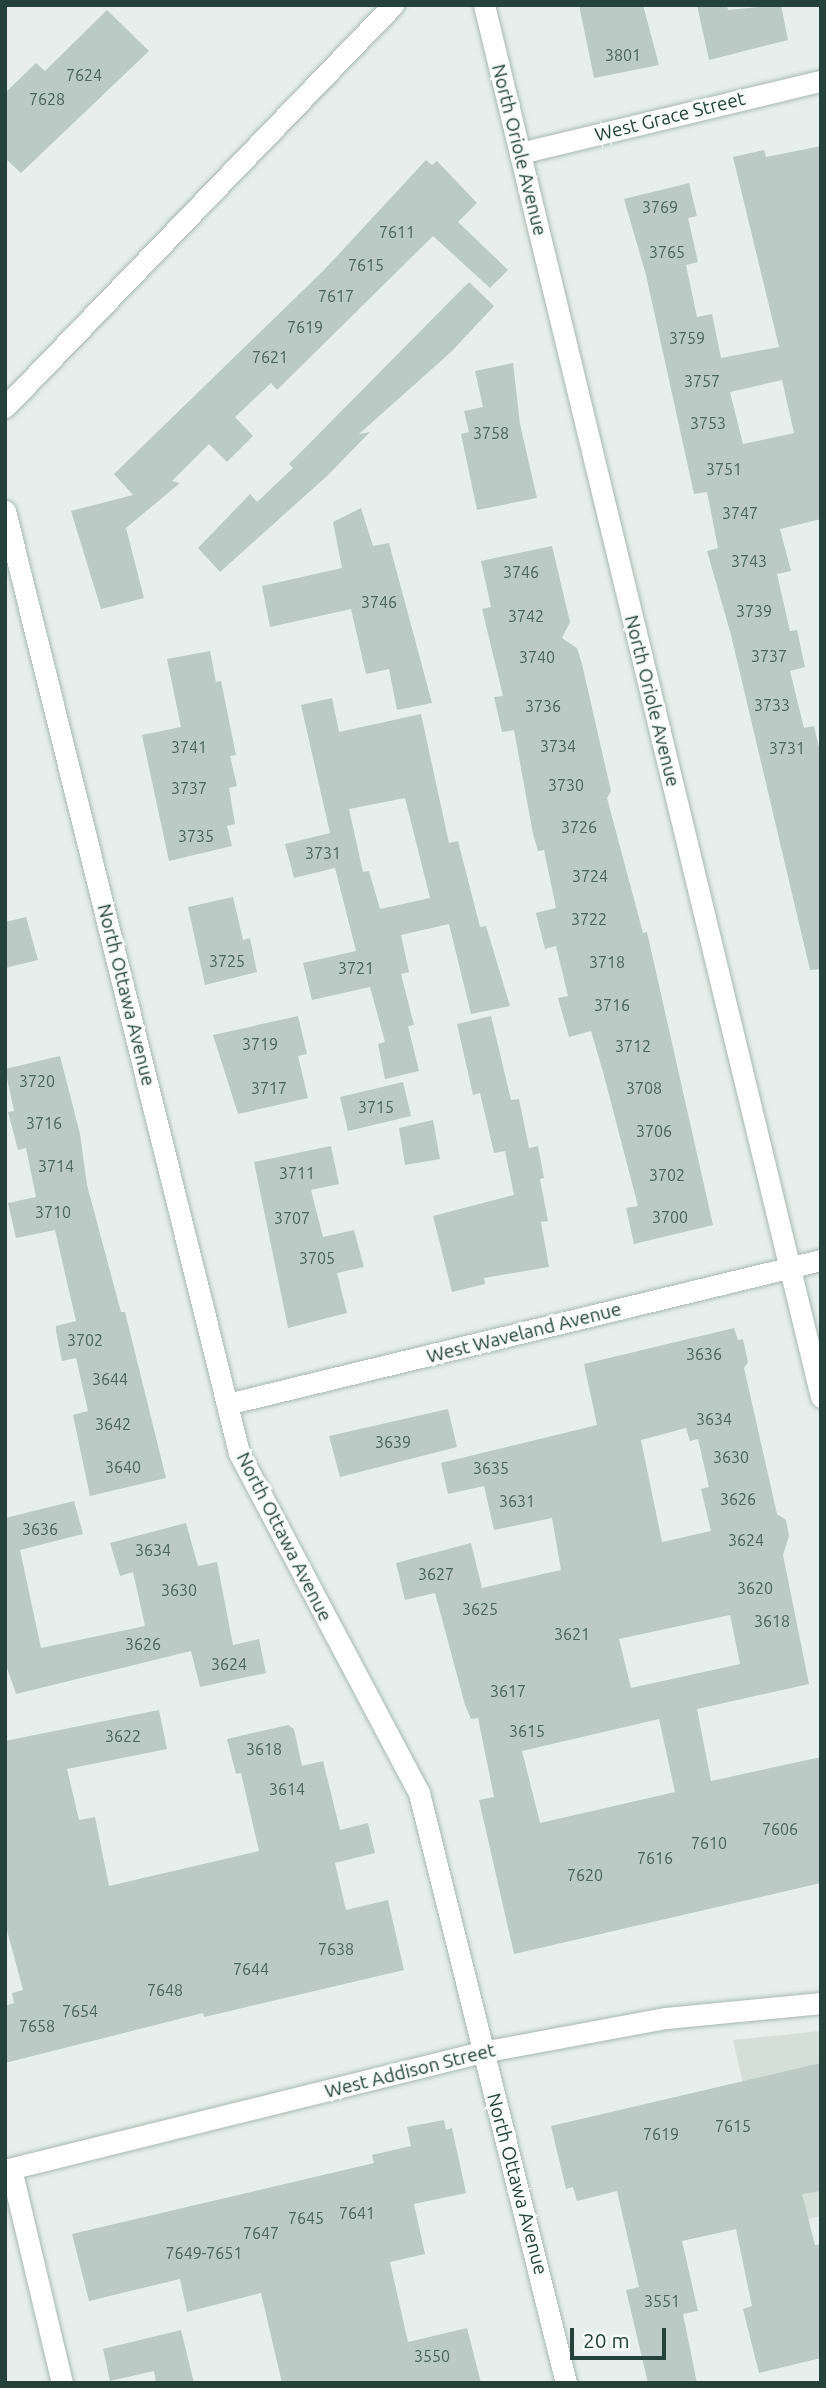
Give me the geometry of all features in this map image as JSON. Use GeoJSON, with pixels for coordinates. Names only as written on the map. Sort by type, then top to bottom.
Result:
{"type":"FeatureCollection","features":[{"type":"Feature","properties":{"kind":"street"},"geometry":{"type":"LineString","coordinates":[[5,407],[393,5]]}},
{"type":"Feature","properties":{"kind":"street","name":"North Oriole Avenue"},"geometry":{"type":"LineString","coordinates":[[484,5],[821,1396]]}},
{"type":"Feature","properties":{"kind":"street","name":"West Grace Street"},"geometry":{"type":"LineString","coordinates":[[520,153],[821,81]]}},
{"type":"Feature","properties":{"kind":"street","name":"North Ottawa Avenue"},"geometry":{"type":"LineString","coordinates":[[5,511],[239,1453],[419,1793],[566,2383]]}},
{"type":"Feature","properties":{"kind":"street","name":"West Waveland Avenue"},"geometry":{"type":"LineString","coordinates":[[228,1404],[821,1261]]}},
{"type":"Feature","properties":{"kind":"street","name":"West Addison Street"},"geometry":{"type":"LineString","coordinates":[[8,2169],[482,2053],[666,2018],[821,2003]]}},
{"type":"Feature","properties":{"kind":"street"},"geometry":{"type":"LineString","coordinates":[[8,2169],[62,2383]]}},
{"type":"Feature","properties":{"kind":"shaded area"},"geometry":{"type":"Polygon","coordinates":[[[821,2031],[821,2216],[776,2227],[733,2040],[821,2031]]]}},
{"type":"Feature","properties":{"kind":"building"},"geometry":{"type":"Polygon","coordinates":[[[579,5],[643,5],[659,65],[594,78],[579,5]]]}},
{"type":"Feature","properties":{"kind":"building"},"geometry":{"type":"Polygon","coordinates":[[[697,5],[727,5],[728,10],[781,5],[788,40],[709,60],[697,5]]]}},
{"type":"Feature","properties":{"kind":"building"},"geometry":{"type":"Polygon","coordinates":[[[107,10],[149,51],[21,173],[5,158],[5,93],[36,63],[45,71],[107,10]]]}},
{"type":"Feature","properties":{"kind":"building"},"geometry":{"type":"Polygon","coordinates":[[[821,146],[821,519],[780,529],[791,571],[777,574],[790,631],[797,630],[805,667],[790,671],[804,728],[814,726],[821,756],[821,969],[810,970],[731,635],[707,551],[718,548],[707,492],[694,494],[646,275],[624,199],[689,183],[697,216],[688,218],[698,262],[686,265],[697,317],[712,314],[721,358],[779,347],[733,157],[764,150],[766,157],[821,146]],[[782,380],[730,392],[743,444],[794,433],[782,380]]]}},
{"type":"Feature","properties":{"kind":"building"},"geometry":{"type":"Polygon","coordinates":[[[426,160],[432,165],[437,161],[477,203],[458,222],[508,270],[490,288],[433,236],[277,390],[271,383],[235,417],[253,436],[227,462],[209,444],[172,481],[180,483],[126,528],[144,598],[101,609],[71,511],[133,495],[114,474],[324,270],[426,160]]]}},
{"type":"Feature","properties":{"kind":"building"},"geometry":{"type":"Polygon","coordinates":[[[469,282],[494,306],[451,352],[359,434],[370,432],[327,476],[220,572],[198,548],[250,494],[257,502],[293,468],[289,464],[469,282]]]}},
{"type":"Feature","properties":{"kind":"building"},"geometry":{"type":"Polygon","coordinates":[[[513,363],[520,424],[537,498],[477,510],[461,434],[469,432],[464,411],[483,407],[475,371],[513,363]]]}},
{"type":"Feature","properties":{"kind":"building"},"geometry":{"type":"Polygon","coordinates":[[[361,508],[373,546],[389,543],[432,703],[397,710],[389,669],[366,674],[351,609],[270,627],[262,586],[342,568],[333,522],[361,508]]]}},
{"type":"Feature","properties":{"kind":"building"},"geometry":{"type":"Polygon","coordinates":[[[552,546],[570,622],[562,638],[577,648],[582,664],[611,791],[607,798],[643,933],[647,932],[713,1225],[634,1244],[626,1208],[638,1206],[591,1031],[569,1037],[558,998],[568,996],[556,946],[545,949],[536,913],[556,908],[544,850],[538,851],[533,834],[514,730],[502,732],[494,697],[503,696],[482,609],[491,607],[481,561],[552,546]]]}},
{"type":"Feature","properties":{"kind":"building"},"geometry":{"type":"Polygon","coordinates":[[[210,651],[216,682],[221,681],[236,755],[230,756],[237,786],[229,788],[235,824],[227,826],[232,846],[169,861],[142,735],[181,727],[167,659],[210,651]]]}},
{"type":"Feature","properties":{"kind":"building"},"geometry":{"type":"Polygon","coordinates":[[[332,698],[339,732],[421,714],[449,843],[458,841],[480,927],[486,926],[510,1006],[471,1014],[449,924],[401,935],[409,972],[401,974],[414,1025],[408,1026],[419,1071],[385,1079],[378,1044],[385,1042],[370,987],[312,1000],[303,963],[356,951],[335,868],[294,878],[285,844],[330,833],[301,705],[332,698]],[[405,798],[349,809],[363,872],[369,871],[380,909],[430,898],[405,798]]]}},
{"type":"Feature","properties":{"kind":"building"},"geometry":{"type":"Polygon","coordinates":[[[233,897],[243,940],[250,938],[257,972],[205,985],[188,907],[233,897]]]}},
{"type":"Feature","properties":{"kind":"building"},"geometry":{"type":"Polygon","coordinates":[[[26,917],[38,960],[5,968],[5,922],[26,917]]]}},
{"type":"Feature","properties":{"kind":"building"},"geometry":{"type":"Polygon","coordinates":[[[298,1016],[307,1054],[298,1056],[308,1098],[238,1114],[213,1035],[298,1016]]]}},
{"type":"Feature","properties":{"kind":"building"},"geometry":{"type":"Polygon","coordinates":[[[491,1016],[511,1100],[519,1099],[529,1148],[538,1146],[544,1178],[540,1179],[548,1221],[541,1222],[549,1267],[484,1278],[485,1284],[452,1292],[433,1216],[514,1195],[505,1151],[494,1153],[480,1093],[473,1095],[457,1024],[491,1016]]]}},
{"type":"Feature","properties":{"kind":"building"},"geometry":{"type":"Polygon","coordinates":[[[60,1056],[80,1134],[87,1185],[121,1312],[125,1312],[166,1478],[90,1496],[73,1415],[88,1411],[76,1358],[62,1361],[56,1331],[56,1326],[76,1321],[55,1230],[16,1238],[8,1203],[36,1197],[26,1148],[18,1150],[8,1112],[14,1111],[5,1069],[60,1056]]]}},
{"type":"Feature","properties":{"kind":"building"},"geometry":{"type":"Polygon","coordinates":[[[403,1082],[411,1116],[348,1131],[340,1097],[403,1082]]]}},
{"type":"Feature","properties":{"kind":"building"},"geometry":{"type":"Polygon","coordinates":[[[433,1120],[440,1159],[405,1165],[399,1128],[433,1120]]]}},
{"type":"Feature","properties":{"kind":"building"},"geometry":{"type":"Polygon","coordinates":[[[331,1146],[339,1184],[311,1190],[323,1237],[354,1230],[364,1267],[337,1273],[347,1313],[288,1328],[254,1162],[331,1146]]]}},
{"type":"Feature","properties":{"kind":"building"},"geometry":{"type":"Polygon","coordinates":[[[734,1328],[738,1340],[743,1339],[748,1362],[744,1368],[777,1514],[786,1520],[789,1536],[783,1555],[809,1684],[697,1709],[711,1781],[821,1757],[821,1883],[514,1954],[479,1800],[494,1797],[478,1718],[471,1719],[465,1705],[435,1593],[405,1600],[396,1563],[471,1543],[482,1588],[561,1570],[552,1518],[494,1530],[484,1486],[448,1494],[441,1463],[597,1425],[584,1364],[734,1328]],[[686,1428],[641,1440],[662,1542],[711,1531],[701,1489],[709,1487],[698,1439],[690,1441],[686,1428]],[[730,1615],[619,1639],[631,1688],[740,1664],[730,1615]],[[659,1719],[522,1751],[540,1823],[675,1792],[659,1719]]]}},
{"type":"Feature","properties":{"kind":"building"},"geometry":{"type":"Polygon","coordinates":[[[448,1409],[457,1447],[340,1477],[329,1436],[448,1409]]]}},
{"type":"Feature","properties":{"kind":"building"},"geometry":{"type":"Polygon","coordinates":[[[74,1501],[83,1534],[20,1550],[41,1648],[145,1626],[133,1572],[120,1576],[110,1543],[186,1523],[198,1566],[217,1562],[233,1645],[259,1639],[266,1673],[200,1687],[191,1651],[16,1694],[5,1662],[5,1518],[74,1501]]]}},
{"type":"Feature","properties":{"kind":"building"},"geometry":{"type":"Polygon","coordinates":[[[159,1710],[167,1749],[67,1769],[79,1820],[95,1817],[109,1886],[259,1851],[241,1773],[236,1774],[227,1739],[288,1725],[294,1729],[302,1766],[323,1761],[340,1830],[368,1823],[375,1853],[335,1863],[346,1910],[388,1900],[404,1970],[204,2017],[203,2013],[5,2063],[5,2006],[14,2003],[12,1993],[23,1990],[5,1923],[5,1741],[159,1710]]]}},
{"type":"Feature","properties":{"kind":"building"},"geometry":{"type":"Polygon","coordinates":[[[821,2063],[821,2191],[802,2194],[815,2245],[821,2244],[821,2358],[759,2373],[743,2309],[752,2306],[736,2229],[682,2241],[698,2311],[683,2314],[697,2383],[648,2383],[626,2290],[639,2287],[617,2191],[577,2201],[573,2187],[566,2189],[551,2126],[821,2063]]]}},
{"type":"Feature","properties":{"kind":"building"},"geometry":{"type":"Polygon","coordinates":[[[444,2120],[446,2130],[452,2128],[466,2193],[414,2204],[425,2254],[390,2262],[408,2342],[467,2328],[481,2383],[282,2383],[261,2293],[187,2312],[180,2279],[89,2301],[72,2234],[374,2163],[372,2155],[411,2146],[407,2127],[444,2120]]]}},
{"type":"Feature","properties":{"kind":"building"},"geometry":{"type":"Polygon","coordinates":[[[181,2330],[194,2383],[156,2383],[154,2371],[110,2381],[103,2349],[181,2330]]]}}]}
